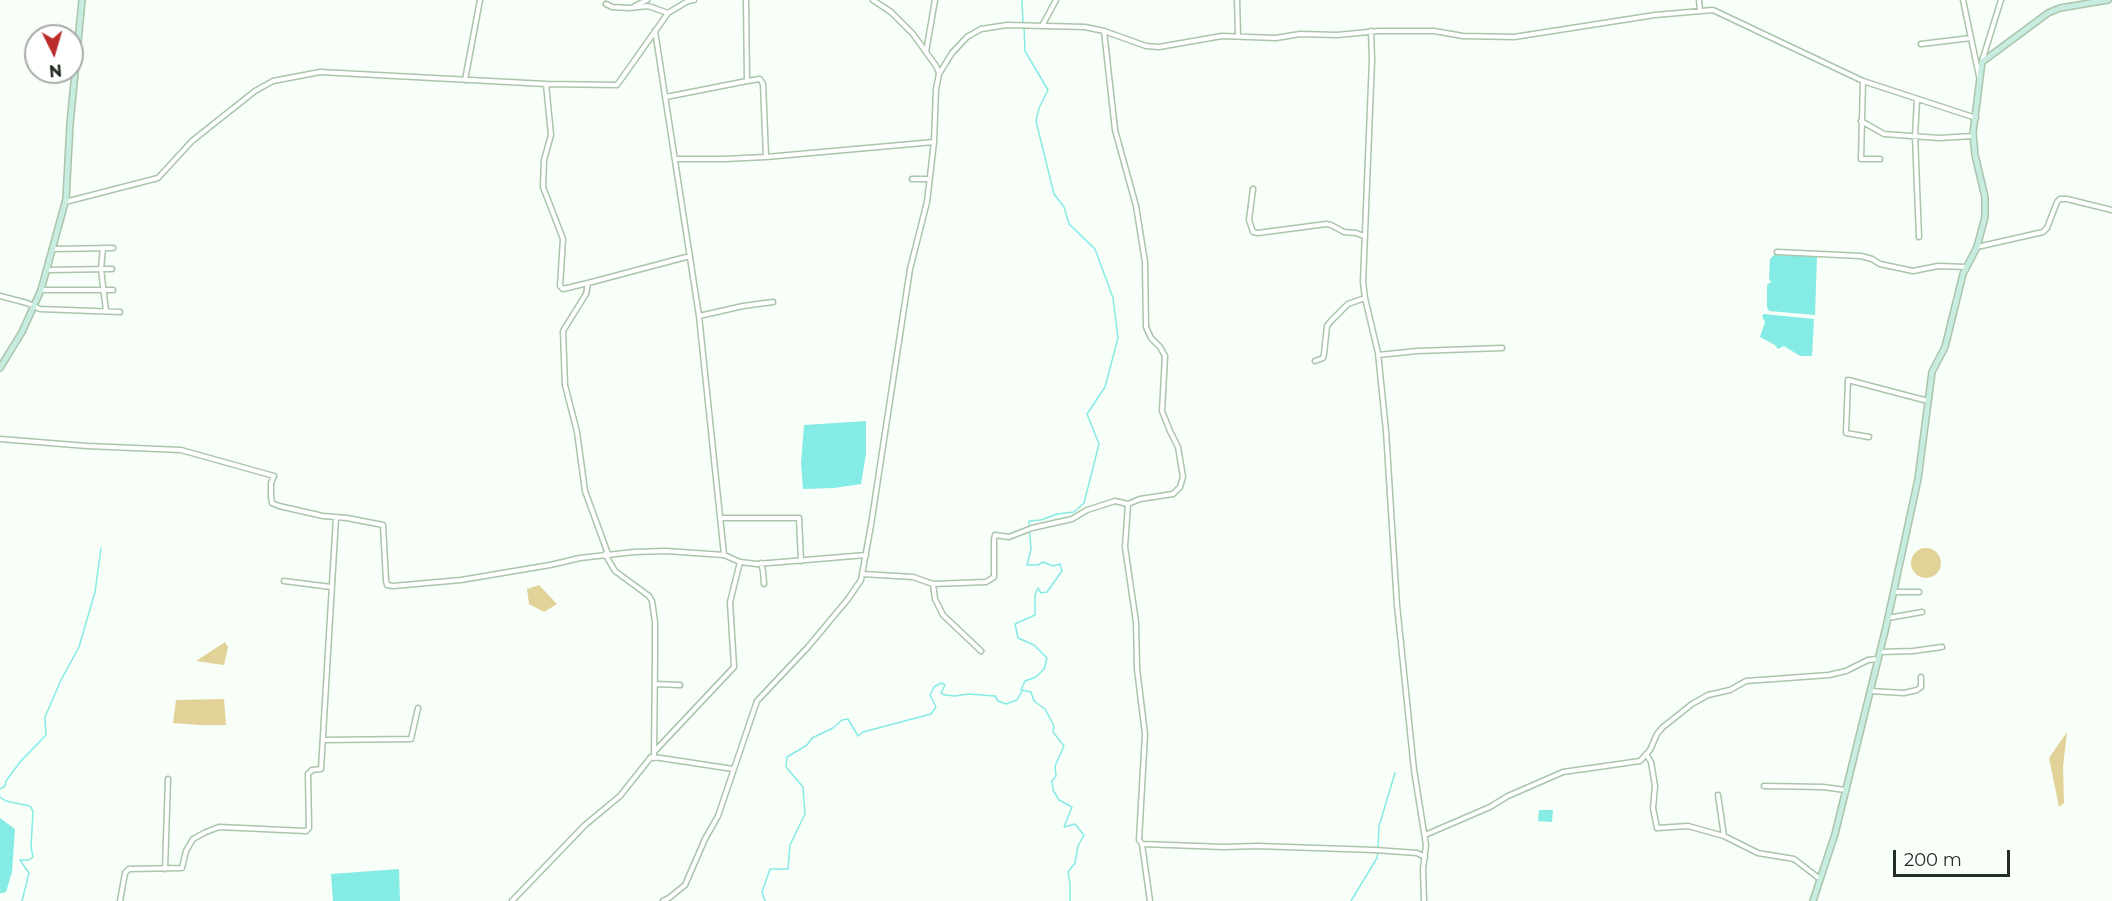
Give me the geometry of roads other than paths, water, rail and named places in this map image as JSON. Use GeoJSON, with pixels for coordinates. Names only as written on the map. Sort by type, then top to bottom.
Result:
{"type":"FeatureCollection","features":[{"type":"Feature","properties":{"kind":"street"},"geometry":{"type":"LineString","coordinates":[[0,368],[22,332],[41,290],[68,191],[70,132],[82,0]]}},
{"type":"Feature","properties":{"kind":"street"},"geometry":{"type":"LineString","coordinates":[[465,80],[480,0]]}},
{"type":"Feature","properties":{"kind":"street"},"geometry":{"type":"LineString","coordinates":[[629,8],[647,0]]}},
{"type":"Feature","properties":{"kind":"street"},"geometry":{"type":"LineString","coordinates":[[65,202],[158,178],[192,141],[255,91],[273,81],[320,72],[546,84],[617,85],[668,13],[686,0],[694,0]]}},
{"type":"Feature","properties":{"kind":"street"},"geometry":{"type":"LineString","coordinates":[[746,0],[747,81]]}},
{"type":"Feature","properties":{"kind":"street"},"geometry":{"type":"LineString","coordinates":[[873,0],[891,12],[913,34],[936,66],[939,74]]}},
{"type":"Feature","properties":{"kind":"street"},"geometry":{"type":"LineString","coordinates":[[926,53],[935,0]]}},
{"type":"Feature","properties":{"kind":"street"},"geometry":{"type":"LineString","coordinates":[[1042,26],[1056,0]]}},
{"type":"Feature","properties":{"kind":"street"},"geometry":{"type":"LineString","coordinates":[[1237,0],[1238,35]]}},
{"type":"Feature","properties":{"kind":"street"},"geometry":{"type":"LineString","coordinates":[[1699,0],[1700,11]]}},
{"type":"Feature","properties":{"kind":"street"},"geometry":{"type":"LineString","coordinates":[[1963,0],[1979,77]]}},
{"type":"Feature","properties":{"kind":"street"},"geometry":{"type":"LineString","coordinates":[[1813,901],[1835,834],[1888,618],[1918,479],[1932,372],[1945,347],[1962,274],[1977,247],[1985,218],[1985,197],[1975,155],[1974,136],[1979,77],[2001,0]]}},
{"type":"Feature","properties":{"kind":"street"},"geometry":{"type":"LineString","coordinates":[[1982,62],[2048,13],[2061,8],[2108,0]]}},
{"type":"Feature","properties":{"kind":"street"},"geometry":{"type":"LineString","coordinates":[[606,4],[610,8],[648,6],[668,13]]}},
{"type":"Feature","properties":{"kind":"street"},"geometry":{"type":"LineString","coordinates":[[663,901],[685,885],[705,839],[718,816],[757,701],[808,647],[848,599],[863,574],[910,269],[927,202],[934,142],[936,89],[939,74],[957,47],[967,37],[981,29],[1007,26],[1072,26],[1104,31],[1146,46],[1159,47],[1222,36],[1276,38],[1300,34],[1337,35],[1371,31],[1434,31],[1463,36],[1514,37],[1655,15],[1713,10],[1863,81],[1976,118]]}},
{"type":"Feature","properties":{"kind":"street"},"geometry":{"type":"LineString","coordinates":[[655,31],[699,316],[724,555]]}},
{"type":"Feature","properties":{"kind":"street"},"geometry":{"type":"LineString","coordinates":[[863,574],[913,577],[933,584],[982,583],[992,580],[995,575],[995,535],[1009,537],[1032,528],[1072,519],[1087,510],[1115,501],[1128,504],[1140,499],[1173,494],[1180,487],[1183,477],[1178,447],[1162,411],[1165,356],[1151,338],[1146,327],[1145,262],[1136,206],[1115,130],[1104,31]]}},
{"type":"Feature","properties":{"kind":"street"},"geometry":{"type":"LineString","coordinates":[[1371,31],[1372,60],[1364,237],[1365,298],[1378,355],[1386,431],[1397,606],[1414,770],[1425,835],[1424,901]]}},
{"type":"Feature","properties":{"kind":"street"},"geometry":{"type":"LineString","coordinates":[[1921,44],[1971,38]]}},
{"type":"Feature","properties":{"kind":"street"},"geometry":{"type":"LineString","coordinates":[[666,97],[760,79],[764,84],[766,156]]}},
{"type":"Feature","properties":{"kind":"street"},"geometry":{"type":"LineString","coordinates":[[1863,81],[1861,159],[1880,159]]}},
{"type":"Feature","properties":{"kind":"street"},"geometry":{"type":"LineString","coordinates":[[546,84],[551,135],[544,160],[543,187],[562,239],[560,286],[563,289],[690,256]]}},
{"type":"Feature","properties":{"kind":"street"},"geometry":{"type":"LineString","coordinates":[[1917,100],[1915,136],[1919,237]]}},
{"type":"Feature","properties":{"kind":"street"},"geometry":{"type":"LineString","coordinates":[[1861,121],[1884,134],[1974,136]]}},
{"type":"Feature","properties":{"kind":"street"},"geometry":{"type":"LineString","coordinates":[[676,159],[724,159],[934,142]]}},
{"type":"Feature","properties":{"kind":"street"},"geometry":{"type":"LineString","coordinates":[[912,179],[929,179]]}},
{"type":"Feature","properties":{"kind":"street"},"geometry":{"type":"LineString","coordinates":[[1253,189],[1249,220],[1253,232],[1326,224],[1364,237]]}},
{"type":"Feature","properties":{"kind":"street"},"geometry":{"type":"LineString","coordinates":[[1977,247],[2043,232],[2060,199],[2112,210]]}},
{"type":"Feature","properties":{"kind":"street"},"geometry":{"type":"LineString","coordinates":[[103,248],[101,268],[106,311]]}},
{"type":"Feature","properties":{"kind":"street"},"geometry":{"type":"LineString","coordinates":[[52,249],[113,248]]}},
{"type":"Feature","properties":{"kind":"street"},"geometry":{"type":"LineString","coordinates":[[1777,252],[1862,256],[1872,258],[1880,264],[1913,272],[1938,266],[1966,267]]}},
{"type":"Feature","properties":{"kind":"street"},"geometry":{"type":"LineString","coordinates":[[46,270],[112,269]]}},
{"type":"Feature","properties":{"kind":"street"},"geometry":{"type":"LineString","coordinates":[[588,283],[586,294],[563,331],[565,385],[577,432],[585,490],[606,554],[615,572],[649,596],[652,601],[655,622],[653,753],[655,758]]}},
{"type":"Feature","properties":{"kind":"street"},"geometry":{"type":"LineString","coordinates":[[41,290],[113,290]]}},
{"type":"Feature","properties":{"kind":"street"},"geometry":{"type":"LineString","coordinates":[[0,296],[40,309],[120,312]]}},
{"type":"Feature","properties":{"kind":"street"},"geometry":{"type":"LineString","coordinates":[[1315,361],[1323,358],[1327,326],[1348,304],[1365,298]]}},
{"type":"Feature","properties":{"kind":"street"},"geometry":{"type":"LineString","coordinates":[[699,316],[773,302]]}},
{"type":"Feature","properties":{"kind":"street"},"geometry":{"type":"LineString","coordinates":[[1378,355],[1502,348]]}},
{"type":"Feature","properties":{"kind":"street"},"geometry":{"type":"LineString","coordinates":[[1869,437],[1846,433],[1848,380],[1928,401]]}},
{"type":"Feature","properties":{"kind":"street"},"geometry":{"type":"LineString","coordinates":[[0,439],[87,446],[163,448],[196,453],[239,468],[274,476],[270,496],[272,502],[279,506],[383,525],[386,580],[387,585],[393,586],[461,580],[606,554],[666,551],[724,555],[740,562],[761,563],[866,555]]}},
{"type":"Feature","properties":{"kind":"street"},"geometry":{"type":"LineString","coordinates":[[1128,504],[1125,547],[1136,622],[1137,669],[1144,734],[1139,840],[1142,844],[1150,901]]}},
{"type":"Feature","properties":{"kind":"street"},"geometry":{"type":"LineString","coordinates":[[120,901],[123,880],[129,869],[182,868],[186,851],[193,839],[219,827],[306,831],[309,828],[308,774],[312,770],[321,769],[336,518]]}},
{"type":"Feature","properties":{"kind":"street"},"geometry":{"type":"LineString","coordinates":[[721,518],[800,518],[801,561]]}},
{"type":"Feature","properties":{"kind":"street"},"geometry":{"type":"LineString","coordinates":[[653,753],[734,667],[730,602],[740,562]]}},
{"type":"Feature","properties":{"kind":"street"},"geometry":{"type":"LineString","coordinates":[[761,563],[764,584]]}},
{"type":"Feature","properties":{"kind":"street"},"geometry":{"type":"LineString","coordinates":[[284,580],[331,587]]}},
{"type":"Feature","properties":{"kind":"street"},"geometry":{"type":"LineString","coordinates":[[933,584],[935,599],[943,615],[981,651]]}},
{"type":"Feature","properties":{"kind":"street"},"geometry":{"type":"LineString","coordinates":[[1893,592],[1918,592]]}},
{"type":"Feature","properties":{"kind":"street"},"geometry":{"type":"LineString","coordinates":[[1888,618],[1899,614],[1922,612]]}},
{"type":"Feature","properties":{"kind":"street"},"geometry":{"type":"LineString","coordinates":[[1880,652],[1942,647]]}},
{"type":"Feature","properties":{"kind":"street"},"geometry":{"type":"LineString","coordinates":[[1425,835],[1563,772],[1640,761],[1663,727],[1692,704],[1708,695],[1730,690],[1746,681],[1829,675],[1846,671],[1868,660],[1878,659]]}},
{"type":"Feature","properties":{"kind":"street"},"geometry":{"type":"LineString","coordinates":[[1870,691],[1904,693],[1917,690],[1921,687],[1921,677]]}},
{"type":"Feature","properties":{"kind":"street"},"geometry":{"type":"LineString","coordinates":[[655,684],[680,685]]}},
{"type":"Feature","properties":{"kind":"street"},"geometry":{"type":"LineString","coordinates":[[323,740],[411,739],[418,708]]}},
{"type":"Feature","properties":{"kind":"street"},"geometry":{"type":"LineString","coordinates":[[1646,754],[1651,762],[1655,786],[1653,808],[1657,828],[1688,826],[1724,836],[1758,853],[1794,859],[1820,879]]}},
{"type":"Feature","properties":{"kind":"street"},"geometry":{"type":"LineString","coordinates":[[512,901],[585,825],[620,796],[651,757],[733,769]]}},
{"type":"Feature","properties":{"kind":"street"},"geometry":{"type":"LineString","coordinates":[[165,870],[168,778]]}},
{"type":"Feature","properties":{"kind":"street"},"geometry":{"type":"LineString","coordinates":[[1764,786],[1823,787],[1845,790]]}},
{"type":"Feature","properties":{"kind":"street"},"geometry":{"type":"LineString","coordinates":[[1718,795],[1724,836]]}},
{"type":"Feature","properties":{"kind":"street"},"geometry":{"type":"LineString","coordinates":[[1142,844],[1377,850],[1417,853],[1425,857]]}},
{"type":"Feature","properties":{"kind":"water"},"geometry":{"type":"Polygon","coordinates":[[[1774,255],[1817,257],[1815,315],[1769,311],[1767,285],[1771,282],[1769,279],[1770,259],[1774,255]]]}},
{"type":"Feature","properties":{"kind":"water"},"geometry":{"type":"Polygon","coordinates":[[[1764,314],[1814,319],[1812,356],[1800,356],[1784,346],[1778,349],[1760,337],[1765,322],[1762,316],[1764,314]]]}},
{"type":"Feature","properties":{"kind":"water"},"geometry":{"type":"Polygon","coordinates":[[[866,421],[866,454],[861,484],[803,489],[801,463],[804,425],[866,421]]]}},
{"type":"Feature","properties":{"kind":"water"},"geometry":{"type":"Polygon","coordinates":[[[1539,810],[1553,810],[1552,822],[1538,821],[1539,810]]]}},
{"type":"Feature","properties":{"kind":"water"},"geometry":{"type":"Polygon","coordinates":[[[0,818],[15,829],[12,872],[6,892],[3,893],[0,893],[0,818]]]}},
{"type":"Feature","properties":{"kind":"water"},"geometry":{"type":"Polygon","coordinates":[[[399,869],[400,901],[333,901],[331,874],[399,869]]]}},
{"type":"Feature","properties":{"kind":"waterway"},"geometry":{"type":"LineString","coordinates":[[1022,0],[1023,23]]}},
{"type":"Feature","properties":{"kind":"waterway"},"geometry":{"type":"LineString","coordinates":[[1024,28],[1025,51],[1048,90],[1039,108],[1036,121],[1054,194],[1064,207],[1069,224],[1095,249],[1113,298],[1118,338],[1105,387],[1087,414],[1099,444],[1084,503],[1074,512],[1029,521],[1031,549],[1027,565],[1038,565],[1043,562],[1053,566],[1060,564],[1062,571],[1047,592],[1041,593],[1038,588],[1035,595],[1035,615],[1015,624],[1018,638],[1034,645],[1047,658],[1044,669],[1036,677],[1025,681],[1021,690],[1031,692],[1034,701],[1045,709],[1054,726],[1053,732],[1064,746],[1055,766],[1056,776],[1052,781],[1053,790],[1059,800],[1072,807],[1064,827],[1075,824],[1084,835],[1078,846],[1075,863],[1068,872],[1070,901]]}},
{"type":"Feature","properties":{"kind":"waterway"},"geometry":{"type":"LineString","coordinates":[[0,789],[5,786],[6,781],[20,762],[46,735],[45,717],[79,647],[95,592],[101,548]]}},
{"type":"Feature","properties":{"kind":"waterway"},"geometry":{"type":"LineString","coordinates":[[765,901],[762,892],[770,869],[788,869],[790,845],[805,814],[803,787],[786,767],[787,757],[807,745],[812,738],[833,728],[842,720],[848,719],[858,736],[863,732],[931,714],[936,707],[930,695],[934,687],[941,683],[945,685],[941,693],[945,695],[995,696],[998,701],[1006,704],[1017,700],[1022,691]]}},
{"type":"Feature","properties":{"kind":"waterway"},"geometry":{"type":"LineString","coordinates":[[1378,848],[1379,826],[1395,773]]}},
{"type":"Feature","properties":{"kind":"waterway"},"geometry":{"type":"LineString","coordinates":[[0,797],[6,801],[30,806],[33,811],[31,847],[33,857],[29,860],[20,860],[29,873],[22,901]]}},
{"type":"Feature","properties":{"kind":"waterway"},"geometry":{"type":"LineString","coordinates":[[1351,901],[1377,858],[1378,852]]}}]}
